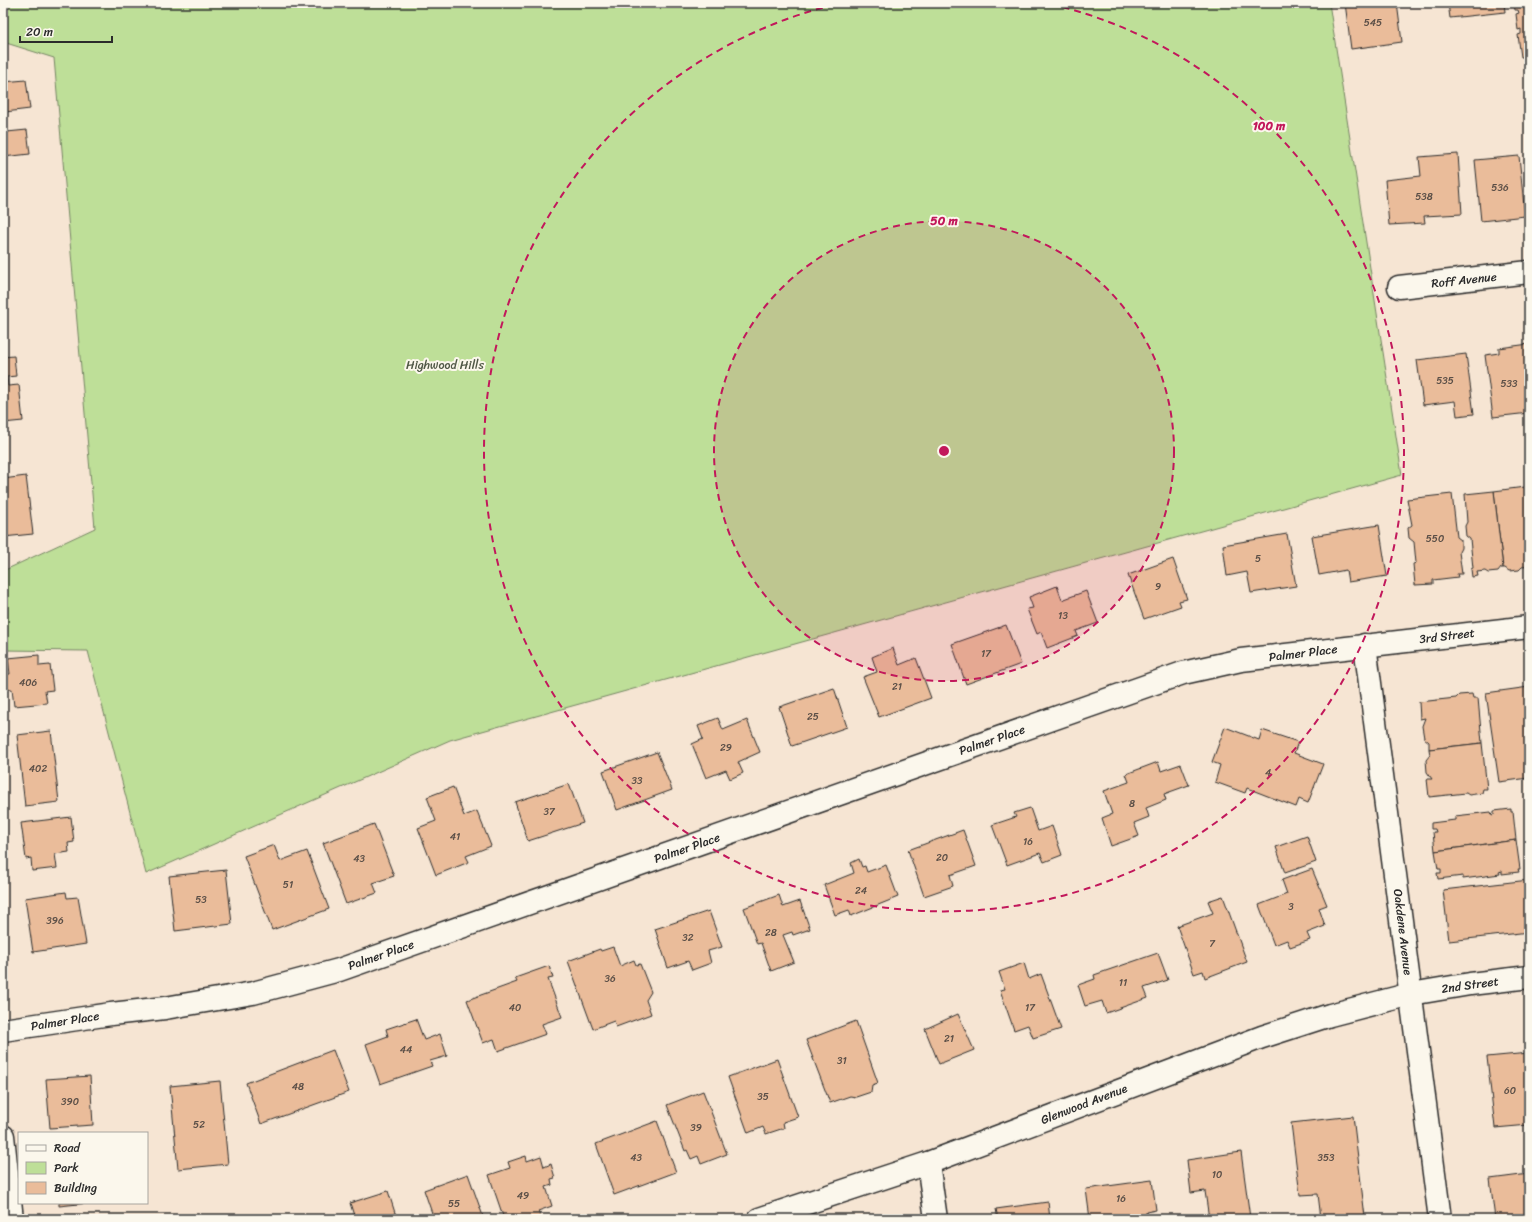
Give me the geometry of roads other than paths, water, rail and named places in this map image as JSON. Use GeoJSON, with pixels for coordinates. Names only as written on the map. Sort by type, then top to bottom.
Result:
{"type":"FeatureCollection","features":[{"type":"Feature","properties":{"kind":"street","name":"Roff Avenue"},"geometry":{"type":"LineString","coordinates":[[1399,287],[1529,272]]}},
{"type":"Feature","properties":{"kind":"street","name":"3rd Street"},"geometry":{"type":"LineString","coordinates":[[1365,646],[1529,627]]}},
{"type":"Feature","properties":{"kind":"street","name":"Oakdene Avenue"},"geometry":{"type":"LineString","coordinates":[[1365,646],[1440,1219]]}},
{"type":"Feature","properties":{"kind":"street","name":"Palmer Place"},"geometry":{"type":"LineString","coordinates":[[3,1030],[111,1014],[165,1008],[245,994],[339,970],[1183,673],[1241,660],[1365,646]]}},
{"type":"Feature","properties":{"kind":"street","name":"2nd Street"},"geometry":{"type":"LineString","coordinates":[[1411,994],[1470,984],[1529,977]]}},
{"type":"Feature","properties":{"kind":"street","name":"Glenwood Avenue"},"geometry":{"type":"LineString","coordinates":[[759,1219],[928,1163],[1262,1037],[1330,1014],[1411,994]]}},
{"type":"Feature","properties":{"kind":"street"},"geometry":{"type":"LineString","coordinates":[[3,1136],[12,1219]]}},
{"type":"Feature","properties":{"kind":"street"},"geometry":{"type":"LineString","coordinates":[[928,1163],[936,1219]]}},
{"type":"Feature","properties":{"kind":"park label","name":"Highwood Hills"},"geometry":{"type":"Point","coordinates":[445,365]}}]}
